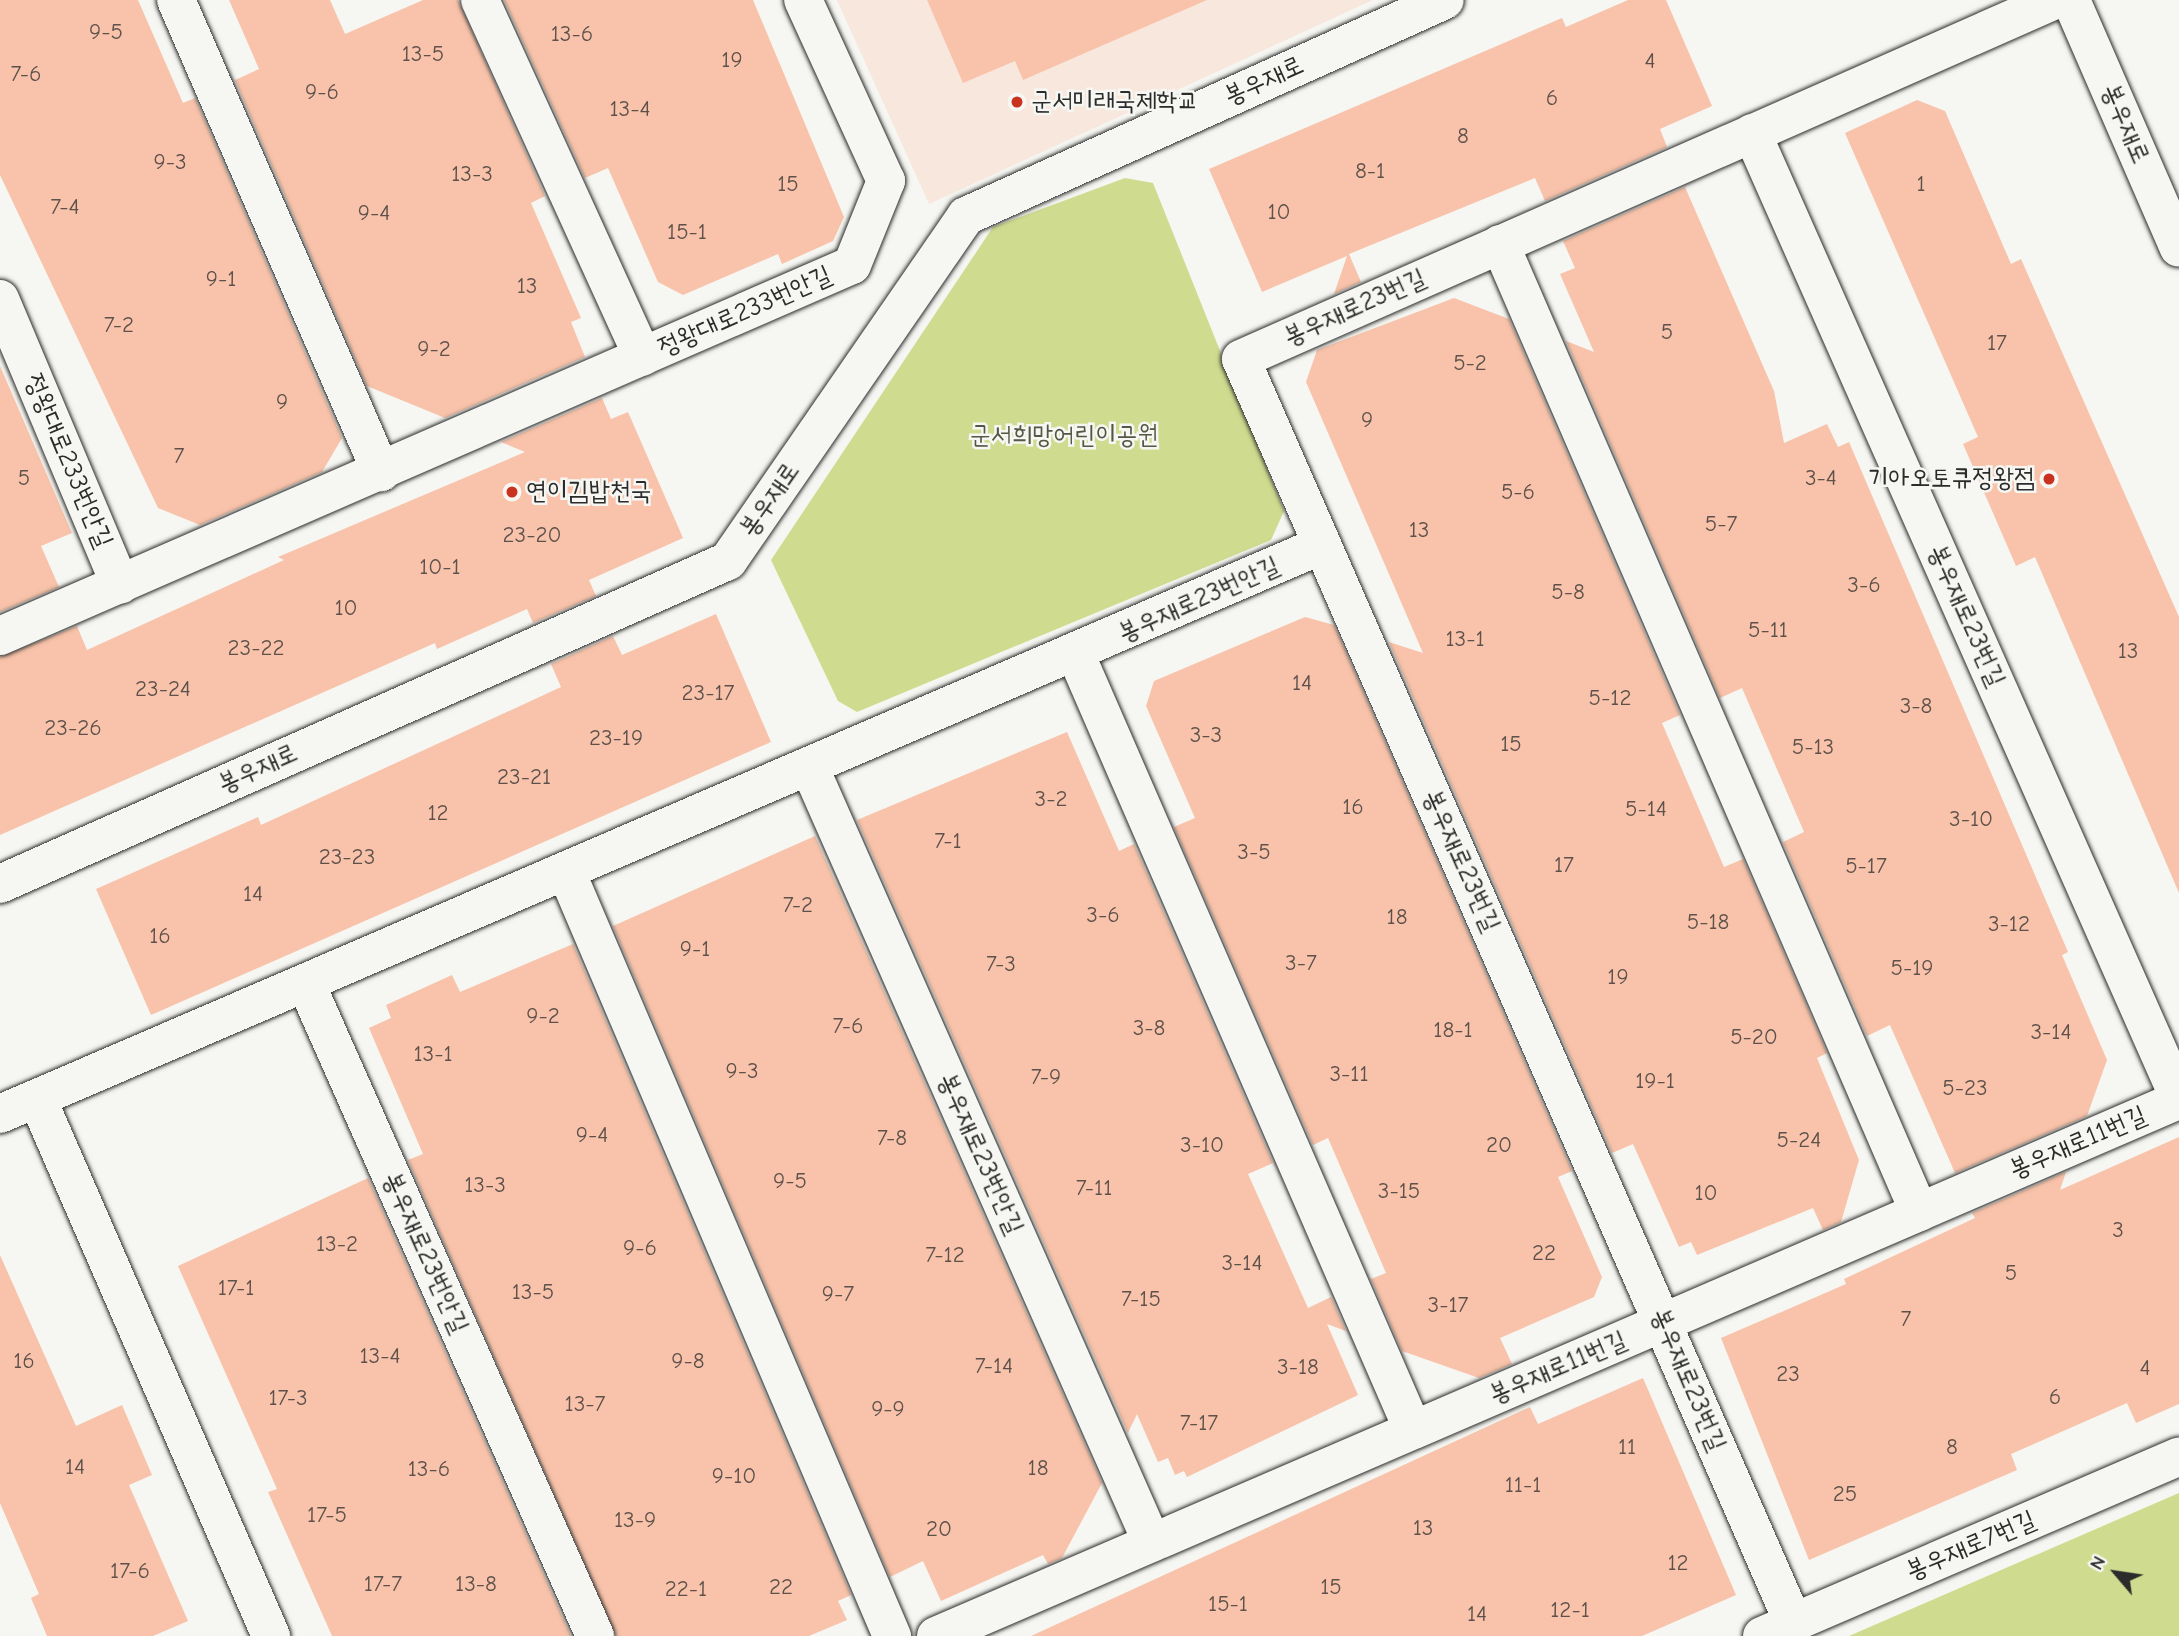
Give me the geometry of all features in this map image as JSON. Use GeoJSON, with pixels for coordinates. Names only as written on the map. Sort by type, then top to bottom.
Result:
{"type":"FeatureCollection","features":[{"type":"Feature","properties":{"kind":"street"},"geometry":{"type":"LineString","coordinates":[[176,0],[381,472]]}},
{"type":"Feature","properties":{"kind":"street","name":"정왕대로233번안길"},"geometry":{"type":"LineString","coordinates":[[480,0],[643,357]]}},
{"type":"Feature","properties":{"kind":"street","name":"정왕대로233번안길"},"geometry":{"type":"LineString","coordinates":[[0,636],[852,265],[886,181],[803,0]]}},
{"type":"Feature","properties":{"kind":"street","name":"봉우재로"},"geometry":{"type":"LineString","coordinates":[[0,884],[728,561],[966,216],[1445,0]]}},
{"type":"Feature","properties":{"kind":"street","name":"봉우재로23번길"},"geometry":{"type":"LineString","coordinates":[[1778,1629],[1663,1322],[1241,359],[2055,0]]}},
{"type":"Feature","properties":{"kind":"street","name":"봉우재로"},"geometry":{"type":"LineString","coordinates":[[2071,0],[2179,248]]}},
{"type":"Feature","properties":{"kind":"street","name":"봉우재로23번길"},"geometry":{"type":"LineString","coordinates":[[1752,133],[2179,1099]]}},
{"type":"Feature","properties":{"kind":"street"},"geometry":{"type":"LineString","coordinates":[[1500,244],[1919,1212]]}},
{"type":"Feature","properties":{"kind":"street","name":"정왕대로233번안길"},"geometry":{"type":"LineString","coordinates":[[0,299],[120,584]]}},
{"type":"Feature","properties":{"kind":"street","name":"봉우재로23번안길"},"geometry":{"type":"LineString","coordinates":[[0,1114],[307,986],[808,766],[1076,655],[1322,545]]}},
{"type":"Feature","properties":{"kind":"street"},"geometry":{"type":"LineString","coordinates":[[1076,655],[1413,1430]]}},
{"type":"Feature","properties":{"kind":"street","name":"봉우재로23번안길"},"geometry":{"type":"LineString","coordinates":[[808,766],[1152,1543]]}},
{"type":"Feature","properties":{"kind":"street"},"geometry":{"type":"LineString","coordinates":[[566,871],[892,1636]]}},
{"type":"Feature","properties":{"kind":"street","name":"봉우재로23번안길"},"geometry":{"type":"LineString","coordinates":[[307,986],[595,1636]]}},
{"type":"Feature","properties":{"kind":"street"},"geometry":{"type":"LineString","coordinates":[[37,1098],[271,1636]]}},
{"type":"Feature","properties":{"kind":"street","name":"봉우재로11번길"},"geometry":{"type":"LineString","coordinates":[[936,1636],[2179,1099]]}},
{"type":"Feature","properties":{"kind":"street","name":"봉우재로7번길"},"geometry":{"type":"LineString","coordinates":[[1778,1629],[2179,1456]]}},
{"type":"Feature","properties":{"kind":"shaded area","name":"군서미래국제학교"},"geometry":{"type":"Polygon","coordinates":[[[837,0],[1373,0],[929,204],[837,0]]]}},
{"type":"Feature","properties":{"kind":"green space","name":"군서희망어린이공원"},"geometry":{"type":"Polygon","coordinates":[[[1125,178],[1153,183],[1284,511],[1271,540],[857,712],[838,701],[771,560],[993,227],[1125,178]]]}},
{"type":"Feature","properties":{"kind":"green space"},"geometry":{"type":"Polygon","coordinates":[[[2179,1493],[2179,1636],[1849,1636],[2179,1493]]]}},
{"type":"Feature","properties":{"kind":"building"},"geometry":{"type":"Polygon","coordinates":[[[0,0],[138,0],[183,103],[195,98],[342,438],[322,472],[200,525],[158,508],[0,175],[0,0]]]}},
{"type":"Feature","properties":{"kind":"building"},"geometry":{"type":"Polygon","coordinates":[[[229,0],[330,0],[345,34],[423,0],[458,0],[545,196],[531,203],[581,318],[571,322],[585,357],[445,418],[367,386],[235,80],[259,69],[229,0]]]}},
{"type":"Feature","properties":{"kind":"building"},"geometry":{"type":"Polygon","coordinates":[[[504,0],[753,0],[844,217],[833,241],[782,264],[778,254],[683,295],[658,282],[608,168],[585,178],[504,0]]]}},
{"type":"Feature","properties":{"kind":"building"},"geometry":{"type":"Polygon","coordinates":[[[927,0],[1207,0],[1023,80],[1015,61],[963,83],[927,0]]]}},
{"type":"Feature","properties":{"kind":"building"},"geometry":{"type":"Polygon","coordinates":[[[1628,0],[1666,0],[1712,106],[1660,129],[1667,147],[1545,201],[1535,178],[1349,254],[1361,282],[1334,294],[1347,256],[1262,292],[1209,169],[1562,18],[1566,27],[1628,0]]]}},
{"type":"Feature","properties":{"kind":"building"},"geometry":{"type":"Polygon","coordinates":[[[1917,100],[1945,111],[2011,264],[2021,259],[2179,617],[2179,893],[2035,557],[2016,566],[1963,444],[1978,437],[1845,133],[1917,100]]]}},
{"type":"Feature","properties":{"kind":"building"},"geometry":{"type":"Polygon","coordinates":[[[1685,187],[1774,391],[1784,443],[1827,424],[1838,447],[1849,442],[2068,952],[2062,955],[2107,1060],[2087,1116],[1955,1173],[1890,1025],[1867,1036],[1783,842],[1804,832],[1742,688],[1720,698],[1566,341],[1594,352],[1560,274],[1575,268],[1563,241],[1685,187]]]}},
{"type":"Feature","properties":{"kind":"building"},"geometry":{"type":"Polygon","coordinates":[[[1454,298],[1509,319],[1680,715],[1662,723],[1724,867],[1743,859],[1827,1053],[1817,1058],[1859,1160],[1841,1222],[1823,1230],[1813,1208],[1697,1255],[1691,1242],[1679,1247],[1633,1144],[1612,1153],[1389,642],[1423,653],[1306,382],[1317,350],[1454,298]]]}},
{"type":"Feature","properties":{"kind":"building"},"geometry":{"type":"Polygon","coordinates":[[[0,366],[72,533],[41,546],[59,587],[0,612],[0,366]]]}},
{"type":"Feature","properties":{"kind":"building"},"geometry":{"type":"Polygon","coordinates":[[[602,398],[611,419],[628,412],[683,538],[589,580],[596,596],[533,623],[527,609],[437,649],[435,643],[0,835],[0,657],[77,626],[87,650],[284,560],[278,557],[525,452],[501,442],[602,398]]]}},
{"type":"Feature","properties":{"kind":"building"},"geometry":{"type":"Polygon","coordinates":[[[716,614],[771,742],[151,1015],[96,889],[258,817],[261,825],[561,687],[551,664],[613,636],[622,655],[716,614]]]}},
{"type":"Feature","properties":{"kind":"building"},"geometry":{"type":"Polygon","coordinates":[[[1305,617],[1334,625],[1572,1171],[1558,1177],[1602,1277],[1594,1297],[1500,1338],[1512,1364],[1479,1378],[1402,1351],[1371,1279],[1386,1273],[1328,1138],[1313,1145],[1174,827],[1195,818],[1146,706],[1154,681],[1305,617]]]}},
{"type":"Feature","properties":{"kind":"building"},"geometry":{"type":"Polygon","coordinates":[[[1067,732],[1119,851],[1134,844],[1273,1163],[1248,1174],[1308,1308],[1331,1297],[1346,1331],[1327,1324],[1358,1395],[1187,1477],[1184,1471],[1175,1475],[1168,1458],[1158,1462],[1137,1414],[1128,1433],[857,820],[1067,732]]]}},
{"type":"Feature","properties":{"kind":"building"},"geometry":{"type":"Polygon","coordinates":[[[815,836],[1102,1483],[1062,1558],[1048,1564],[1043,1555],[941,1601],[923,1561],[890,1577],[613,926],[815,836]]]}},
{"type":"Feature","properties":{"kind":"building"},"geometry":{"type":"Polygon","coordinates":[[[573,944],[851,1595],[838,1601],[847,1620],[809,1636],[616,1636],[408,1160],[423,1154],[369,1028],[391,1018],[386,1005],[452,975],[460,992],[573,944]]]}},
{"type":"Feature","properties":{"kind":"building"},"geometry":{"type":"Polygon","coordinates":[[[2179,1137],[2179,1404],[2136,1423],[2127,1403],[2011,1454],[2017,1470],[1809,1560],[1721,1338],[1846,1284],[1844,1279],[1975,1218],[1972,1213],[2066,1172],[2060,1190],[2179,1137]]]}},
{"type":"Feature","properties":{"kind":"building"},"geometry":{"type":"Polygon","coordinates":[[[368,1178],[571,1636],[332,1636],[268,1492],[277,1489],[178,1266],[368,1178]]]}},
{"type":"Feature","properties":{"kind":"building"},"geometry":{"type":"Polygon","coordinates":[[[0,1255],[76,1426],[122,1405],[152,1475],[129,1485],[188,1621],[153,1636],[47,1636],[31,1598],[39,1594],[0,1503],[0,1255]]]}},
{"type":"Feature","properties":{"kind":"building"},"geometry":{"type":"Polygon","coordinates":[[[1643,1378],[1736,1595],[1642,1636],[1031,1636],[1530,1407],[1538,1424],[1643,1378]]]}},
{"type":"Feature","properties":{"kind":"place","name":"군서미래국제학교"},"geometry":{"type":"Point","coordinates":[1017,102]}},
{"type":"Feature","properties":{"kind":"place","name":"기아오토큐정왕점"},"geometry":{"type":"Point","coordinates":[2049,479]}},
{"type":"Feature","properties":{"kind":"place","name":"연이김밥천국"},"geometry":{"type":"Point","coordinates":[512,492]}}]}
